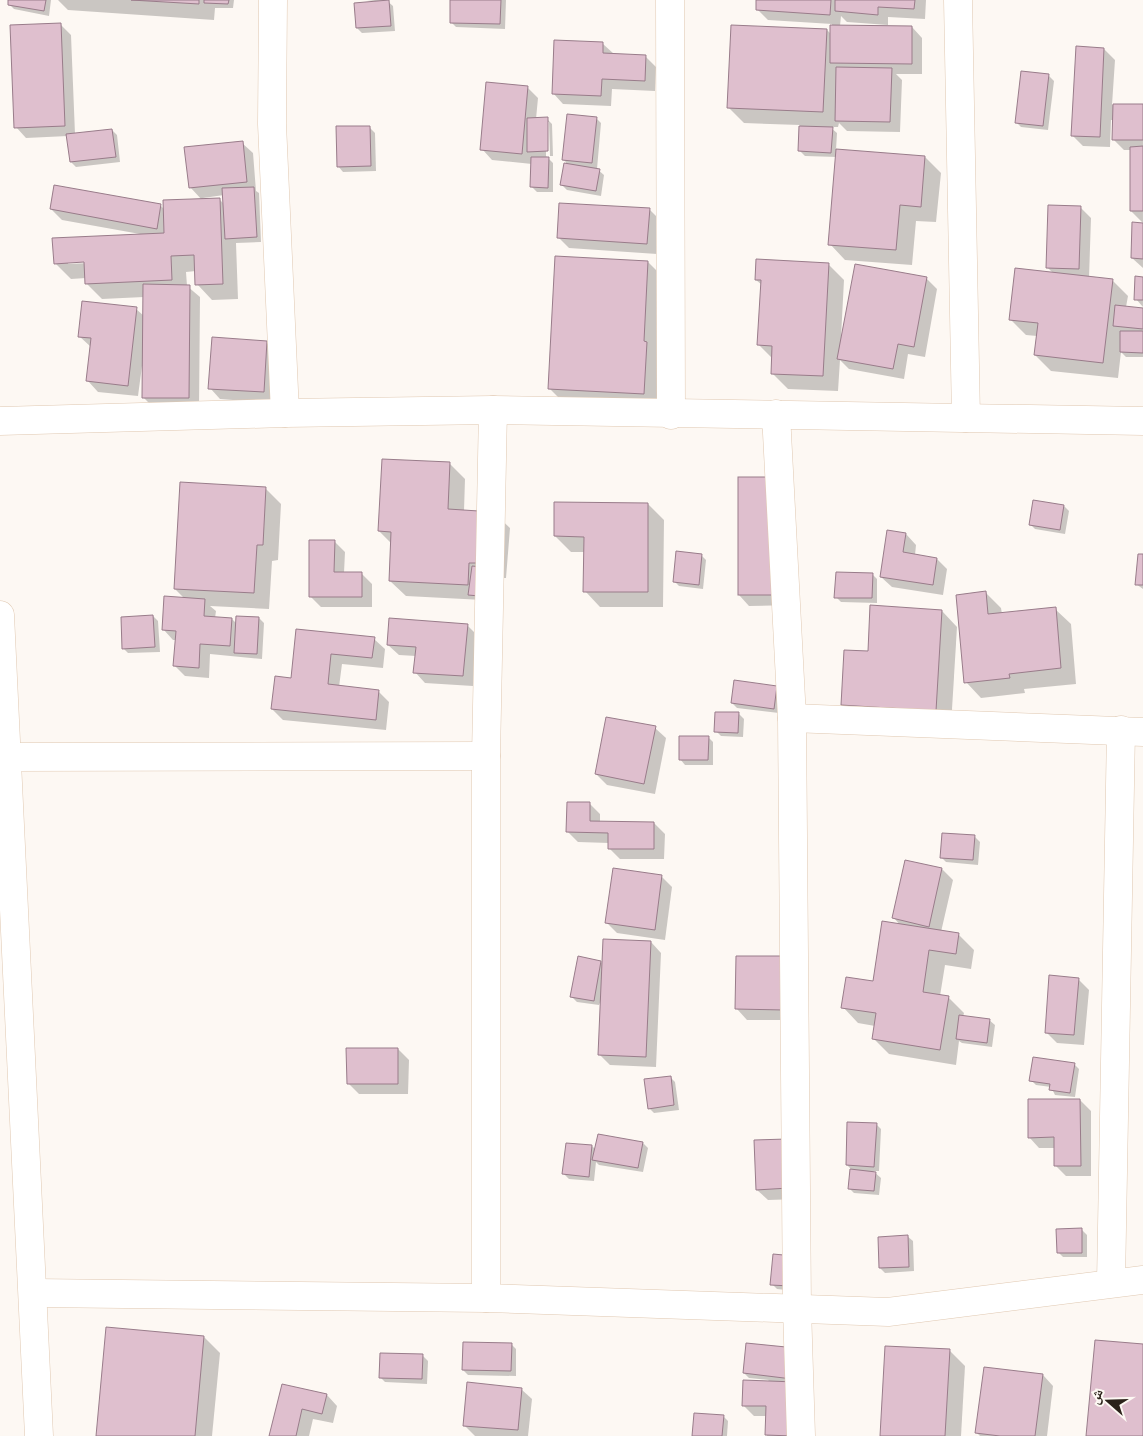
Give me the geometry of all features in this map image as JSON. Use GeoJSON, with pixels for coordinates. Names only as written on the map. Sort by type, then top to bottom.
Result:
{"type":"FeatureCollection","features":[{"type":"Feature","properties":{"kind":"street"},"geometry":{"type":"LineString","coordinates":[[273,0],[272,124],[285,413]]}},
{"type":"Feature","properties":{"kind":"street"},"geometry":{"type":"LineString","coordinates":[[670,0],[671,415]]}},
{"type":"Feature","properties":{"kind":"street"},"geometry":{"type":"LineString","coordinates":[[958,0],[966,418]]}},
{"type":"Feature","properties":{"kind":"street"},"geometry":{"type":"LineString","coordinates":[[486,1298],[486,756],[493,410]]}},
{"type":"Feature","properties":{"kind":"street"},"geometry":{"type":"LineString","coordinates":[[0,421],[285,413],[493,410],[671,415],[776,414],[1143,421]]}},
{"type":"Feature","properties":{"kind":"street"},"geometry":{"type":"LineString","coordinates":[[776,414],[792,718],[797,1308],[801,1436]]}},
{"type":"Feature","properties":{"kind":"street"},"geometry":{"type":"LineString","coordinates":[[0,615],[40,1436]]}},
{"type":"Feature","properties":{"kind":"street"},"geometry":{"type":"LineString","coordinates":[[792,718],[1132,731],[1111,1283]]}},
{"type":"Feature","properties":{"kind":"street"},"geometry":{"type":"LineString","coordinates":[[6,757],[486,756]]}},
{"type":"Feature","properties":{"kind":"street"},"geometry":{"type":"LineString","coordinates":[[34,1293],[486,1298],[888,1312],[1143,1280]]}},
{"type":"Feature","properties":{"kind":"building"},"geometry":{"type":"Polygon","coordinates":[[[8,0],[46,0],[44,11],[8,5],[8,0]]]}},
{"type":"Feature","properties":{"kind":"building"},"geometry":{"type":"Polygon","coordinates":[[[131,0],[199,0],[199,4],[131,0]]]}},
{"type":"Feature","properties":{"kind":"building"},"geometry":{"type":"Polygon","coordinates":[[[204,0],[229,0],[228,4],[204,3],[204,0]]]}},
{"type":"Feature","properties":{"kind":"building"},"geometry":{"type":"Polygon","coordinates":[[[389,0],[391,26],[356,28],[354,3],[389,0]]]}},
{"type":"Feature","properties":{"kind":"building"},"geometry":{"type":"Polygon","coordinates":[[[450,0],[501,0],[500,24],[450,23],[450,0]]]}},
{"type":"Feature","properties":{"kind":"building"},"geometry":{"type":"Polygon","coordinates":[[[756,0],[831,0],[830,15],[756,10],[756,0]]]}},
{"type":"Feature","properties":{"kind":"building"},"geometry":{"type":"Polygon","coordinates":[[[835,0],[915,0],[914,9],[878,7],[878,15],[835,11],[835,0]]]}},
{"type":"Feature","properties":{"kind":"building"},"geometry":{"type":"Polygon","coordinates":[[[61,23],[65,126],[14,128],[10,25],[61,23]]]}},
{"type":"Feature","properties":{"kind":"building"},"geometry":{"type":"Polygon","coordinates":[[[731,25],[827,29],[823,112],[727,108],[731,25]]]}},
{"type":"Feature","properties":{"kind":"building"},"geometry":{"type":"Polygon","coordinates":[[[830,25],[912,26],[912,64],[830,63],[830,25]]]}},
{"type":"Feature","properties":{"kind":"building"},"geometry":{"type":"Polygon","coordinates":[[[554,40],[603,42],[603,53],[646,55],[645,81],[602,79],[601,96],[552,94],[554,40]]]}},
{"type":"Feature","properties":{"kind":"building"},"geometry":{"type":"Polygon","coordinates":[[[1076,46],[1104,48],[1100,137],[1071,136],[1076,46]]]}},
{"type":"Feature","properties":{"kind":"building"},"geometry":{"type":"Polygon","coordinates":[[[836,67],[892,68],[890,122],[835,121],[836,67]]]}},
{"type":"Feature","properties":{"kind":"building"},"geometry":{"type":"Polygon","coordinates":[[[1021,71],[1049,74],[1043,126],[1015,123],[1021,71]]]}},
{"type":"Feature","properties":{"kind":"building"},"geometry":{"type":"Polygon","coordinates":[[[486,82],[528,86],[522,154],[480,150],[486,82]]]}},
{"type":"Feature","properties":{"kind":"building"},"geometry":{"type":"Polygon","coordinates":[[[1113,104],[1143,104],[1143,140],[1112,140],[1113,104]]]}},
{"type":"Feature","properties":{"kind":"building"},"geometry":{"type":"Polygon","coordinates":[[[567,114],[597,117],[592,163],[562,160],[567,114]]]}},
{"type":"Feature","properties":{"kind":"building"},"geometry":{"type":"Polygon","coordinates":[[[548,117],[548,151],[527,152],[527,118],[548,117]]]}},
{"type":"Feature","properties":{"kind":"building"},"geometry":{"type":"Polygon","coordinates":[[[336,126],[370,126],[371,166],[337,167],[336,126]]]}},
{"type":"Feature","properties":{"kind":"building"},"geometry":{"type":"Polygon","coordinates":[[[799,126],[833,127],[831,153],[798,151],[799,126]]]}},
{"type":"Feature","properties":{"kind":"building"},"geometry":{"type":"Polygon","coordinates":[[[112,129],[116,157],[70,162],[66,134],[112,129]]]}},
{"type":"Feature","properties":{"kind":"building"},"geometry":{"type":"Polygon","coordinates":[[[243,141],[247,182],[189,188],[184,147],[243,141]]]}},
{"type":"Feature","properties":{"kind":"building"},"geometry":{"type":"Polygon","coordinates":[[[1143,146],[1143,211],[1130,211],[1130,147],[1143,146]]]}},
{"type":"Feature","properties":{"kind":"building"},"geometry":{"type":"Polygon","coordinates":[[[836,149],[925,156],[921,207],[900,205],[896,250],[828,245],[836,149]]]}},
{"type":"Feature","properties":{"kind":"building"},"geometry":{"type":"Polygon","coordinates":[[[531,157],[549,157],[548,188],[530,187],[531,157]]]}},
{"type":"Feature","properties":{"kind":"building"},"geometry":{"type":"Polygon","coordinates":[[[564,163],[600,169],[596,191],[560,185],[564,163]]]}},
{"type":"Feature","properties":{"kind":"building"},"geometry":{"type":"Polygon","coordinates":[[[54,185],[161,204],[157,229],[50,209],[54,185]]]}},
{"type":"Feature","properties":{"kind":"building"},"geometry":{"type":"Polygon","coordinates":[[[254,187],[257,237],[225,239],[222,188],[254,187]]]}},
{"type":"Feature","properties":{"kind":"building"},"geometry":{"type":"Polygon","coordinates":[[[220,198],[223,284],[195,285],[194,255],[171,256],[172,280],[85,284],[84,262],[54,264],[52,238],[164,233],[163,200],[220,198]]]}},
{"type":"Feature","properties":{"kind":"building"},"geometry":{"type":"Polygon","coordinates":[[[559,203],[650,208],[647,244],[557,238],[559,203]]]}},
{"type":"Feature","properties":{"kind":"building"},"geometry":{"type":"Polygon","coordinates":[[[1048,205],[1081,206],[1079,269],[1046,268],[1048,205]]]}},
{"type":"Feature","properties":{"kind":"building"},"geometry":{"type":"Polygon","coordinates":[[[1132,222],[1143,223],[1143,259],[1131,258],[1132,222]]]}},
{"type":"Feature","properties":{"kind":"building"},"geometry":{"type":"Polygon","coordinates":[[[555,256],[648,261],[644,341],[647,342],[644,394],[548,389],[555,256]]]}},
{"type":"Feature","properties":{"kind":"building"},"geometry":{"type":"Polygon","coordinates":[[[756,259],[829,263],[823,376],[771,374],[772,346],[757,345],[761,280],[755,280],[756,259]]]}},
{"type":"Feature","properties":{"kind":"building"},"geometry":{"type":"Polygon","coordinates":[[[855,264],[927,277],[914,347],[898,344],[893,369],[837,359],[855,264]]]}},
{"type":"Feature","properties":{"kind":"building"},"geometry":{"type":"Polygon","coordinates":[[[1015,268],[1113,279],[1103,363],[1034,355],[1038,323],[1009,320],[1015,268]]]}},
{"type":"Feature","properties":{"kind":"building"},"geometry":{"type":"Polygon","coordinates":[[[1135,276],[1143,277],[1143,300],[1134,300],[1135,276]]]}},
{"type":"Feature","properties":{"kind":"building"},"geometry":{"type":"Polygon","coordinates":[[[143,284],[190,285],[189,398],[142,398],[143,284]]]}},
{"type":"Feature","properties":{"kind":"building"},"geometry":{"type":"Polygon","coordinates":[[[82,301],[137,307],[128,386],[86,381],[91,338],[78,337],[82,301]]]}},
{"type":"Feature","properties":{"kind":"building"},"geometry":{"type":"Polygon","coordinates":[[[1115,305],[1143,308],[1143,329],[1113,326],[1115,305]]]}},
{"type":"Feature","properties":{"kind":"building"},"geometry":{"type":"Polygon","coordinates":[[[1120,331],[1143,331],[1143,353],[1120,352],[1120,331]]]}},
{"type":"Feature","properties":{"kind":"building"},"geometry":{"type":"Polygon","coordinates":[[[212,337],[267,341],[264,392],[208,389],[212,337]]]}},
{"type":"Feature","properties":{"kind":"building"},"geometry":{"type":"Polygon","coordinates":[[[382,459],[450,462],[448,509],[494,512],[491,563],[469,563],[468,585],[389,581],[391,532],[378,531],[382,459]]]}},
{"type":"Feature","properties":{"kind":"building"},"geometry":{"type":"Polygon","coordinates":[[[738,477],[781,477],[781,595],[738,595],[738,477]]]}},
{"type":"Feature","properties":{"kind":"building"},"geometry":{"type":"Polygon","coordinates":[[[180,482],[266,487],[263,545],[257,545],[254,593],[174,589],[180,482]]]}},
{"type":"Feature","properties":{"kind":"building"},"geometry":{"type":"Polygon","coordinates":[[[1033,500],[1064,505],[1060,530],[1029,525],[1033,500]]]}},
{"type":"Feature","properties":{"kind":"building"},"geometry":{"type":"Polygon","coordinates":[[[554,502],[648,503],[648,592],[583,592],[584,537],[554,536],[554,502]]]}},
{"type":"Feature","properties":{"kind":"building"},"geometry":{"type":"Polygon","coordinates":[[[887,530],[906,533],[903,552],[937,558],[933,585],[880,577],[887,530]]]}},
{"type":"Feature","properties":{"kind":"building"},"geometry":{"type":"Polygon","coordinates":[[[309,540],[335,540],[334,572],[362,572],[362,597],[309,597],[309,540]]]}},
{"type":"Feature","properties":{"kind":"building"},"geometry":{"type":"Polygon","coordinates":[[[676,551],[702,554],[699,585],[673,582],[676,551]]]}},
{"type":"Feature","properties":{"kind":"building"},"geometry":{"type":"Polygon","coordinates":[[[1138,554],[1143,554],[1143,585],[1135,585],[1138,554]]]}},
{"type":"Feature","properties":{"kind":"building"},"geometry":{"type":"Polygon","coordinates":[[[472,566],[494,568],[491,597],[468,595],[472,566]]]}},
{"type":"Feature","properties":{"kind":"building"},"geometry":{"type":"Polygon","coordinates":[[[836,572],[873,573],[872,598],[834,598],[836,572]]]}},
{"type":"Feature","properties":{"kind":"building"},"geometry":{"type":"Polygon","coordinates":[[[986,591],[988,614],[1056,607],[1061,668],[1009,674],[1010,678],[964,683],[956,595],[986,591]]]}},
{"type":"Feature","properties":{"kind":"building"},"geometry":{"type":"Polygon","coordinates":[[[164,596],[205,599],[204,616],[232,618],[230,646],[200,644],[199,668],[173,666],[176,631],[162,630],[164,596]]]}},
{"type":"Feature","properties":{"kind":"building"},"geometry":{"type":"Polygon","coordinates":[[[870,605],[942,610],[936,711],[841,705],[844,650],[868,651],[870,605]]]}},
{"type":"Feature","properties":{"kind":"building"},"geometry":{"type":"Polygon","coordinates":[[[153,615],[155,647],[122,649],[121,617],[153,615]]]}},
{"type":"Feature","properties":{"kind":"building"},"geometry":{"type":"Polygon","coordinates":[[[236,616],[259,617],[257,654],[234,653],[236,616]]]}},
{"type":"Feature","properties":{"kind":"building"},"geometry":{"type":"Polygon","coordinates":[[[389,618],[468,624],[463,676],[413,673],[416,647],[387,645],[389,618]]]}},
{"type":"Feature","properties":{"kind":"building"},"geometry":{"type":"Polygon","coordinates":[[[296,629],[375,637],[372,658],[331,654],[328,684],[379,690],[376,720],[271,709],[275,676],[291,678],[296,629]]]}},
{"type":"Feature","properties":{"kind":"building"},"geometry":{"type":"Polygon","coordinates":[[[734,680],[777,686],[774,709],[731,703],[734,680]]]}},
{"type":"Feature","properties":{"kind":"building"},"geometry":{"type":"Polygon","coordinates":[[[715,712],[739,712],[738,733],[714,732],[715,712]]]}},
{"type":"Feature","properties":{"kind":"building"},"geometry":{"type":"Polygon","coordinates":[[[606,717],[656,726],[644,784],[595,774],[606,717]]]}},
{"type":"Feature","properties":{"kind":"building"},"geometry":{"type":"Polygon","coordinates":[[[679,736],[709,736],[708,760],[679,760],[679,736]]]}},
{"type":"Feature","properties":{"kind":"building"},"geometry":{"type":"Polygon","coordinates":[[[567,802],[590,802],[590,821],[654,822],[654,849],[608,849],[608,833],[566,832],[567,802]]]}},
{"type":"Feature","properties":{"kind":"building"},"geometry":{"type":"Polygon","coordinates":[[[942,833],[975,835],[973,860],[940,858],[942,833]]]}},
{"type":"Feature","properties":{"kind":"building"},"geometry":{"type":"Polygon","coordinates":[[[905,860],[942,868],[929,927],[892,918],[905,860]]]}},
{"type":"Feature","properties":{"kind":"building"},"geometry":{"type":"Polygon","coordinates":[[[613,868],[662,875],[655,930],[605,923],[613,868]]]}},
{"type":"Feature","properties":{"kind":"building"},"geometry":{"type":"Polygon","coordinates":[[[882,921],[959,933],[956,954],[929,950],[923,992],[949,996],[940,1050],[872,1039],[876,1013],[841,1008],[846,977],[873,981],[882,921]]]}},
{"type":"Feature","properties":{"kind":"building"},"geometry":{"type":"Polygon","coordinates":[[[603,939],[651,941],[646,1057],[598,1055],[603,939]]]}},
{"type":"Feature","properties":{"kind":"building"},"geometry":{"type":"Polygon","coordinates":[[[578,956],[601,961],[594,1001],[570,997],[578,956]]]}},
{"type":"Feature","properties":{"kind":"building"},"geometry":{"type":"Polygon","coordinates":[[[736,956],[784,956],[784,1010],[735,1009],[736,956]]]}},
{"type":"Feature","properties":{"kind":"building"},"geometry":{"type":"Polygon","coordinates":[[[1049,975],[1079,978],[1074,1035],[1045,1033],[1049,975]]]}},
{"type":"Feature","properties":{"kind":"building"},"geometry":{"type":"Polygon","coordinates":[[[959,1015],[990,1019],[987,1043],[956,1039],[959,1015]]]}},
{"type":"Feature","properties":{"kind":"building"},"geometry":{"type":"Polygon","coordinates":[[[346,1048],[398,1048],[398,1084],[347,1084],[346,1048]]]}},
{"type":"Feature","properties":{"kind":"building"},"geometry":{"type":"Polygon","coordinates":[[[1033,1057],[1075,1063],[1070,1093],[1049,1090],[1050,1084],[1029,1081],[1033,1057]]]}},
{"type":"Feature","properties":{"kind":"building"},"geometry":{"type":"Polygon","coordinates":[[[671,1076],[674,1105],[648,1109],[644,1079],[671,1076]]]}},
{"type":"Feature","properties":{"kind":"building"},"geometry":{"type":"Polygon","coordinates":[[[1028,1099],[1080,1099],[1081,1166],[1054,1166],[1054,1137],[1028,1138],[1028,1099]]]}},
{"type":"Feature","properties":{"kind":"building"},"geometry":{"type":"Polygon","coordinates":[[[847,1122],[877,1123],[874,1167],[846,1165],[847,1122]]]}},
{"type":"Feature","properties":{"kind":"building"},"geometry":{"type":"Polygon","coordinates":[[[598,1134],[643,1142],[638,1168],[592,1160],[598,1134]]]}},
{"type":"Feature","properties":{"kind":"building"},"geometry":{"type":"Polygon","coordinates":[[[787,1139],[789,1188],[756,1190],[754,1140],[787,1139]]]}},
{"type":"Feature","properties":{"kind":"building"},"geometry":{"type":"Polygon","coordinates":[[[566,1143],[592,1145],[589,1177],[562,1174],[566,1143]]]}},
{"type":"Feature","properties":{"kind":"building"},"geometry":{"type":"Polygon","coordinates":[[[850,1169],[876,1172],[874,1191],[848,1189],[850,1169]]]}},
{"type":"Feature","properties":{"kind":"building"},"geometry":{"type":"Polygon","coordinates":[[[1082,1228],[1082,1253],[1057,1253],[1056,1229],[1082,1228]]]}},
{"type":"Feature","properties":{"kind":"building"},"geometry":{"type":"Polygon","coordinates":[[[908,1235],[909,1267],[879,1268],[878,1237],[908,1235]]]}},
{"type":"Feature","properties":{"kind":"building"},"geometry":{"type":"Polygon","coordinates":[[[773,1254],[794,1256],[791,1286],[770,1285],[773,1254]]]}},
{"type":"Feature","properties":{"kind":"building"},"geometry":{"type":"Polygon","coordinates":[[[106,1327],[204,1336],[195,1436],[96,1436],[106,1327]]]}},
{"type":"Feature","properties":{"kind":"building"},"geometry":{"type":"Polygon","coordinates":[[[1095,1340],[1143,1344],[1143,1436],[1086,1436],[1095,1340]]]}},
{"type":"Feature","properties":{"kind":"building"},"geometry":{"type":"Polygon","coordinates":[[[463,1342],[512,1343],[511,1371],[462,1370],[463,1342]]]}},
{"type":"Feature","properties":{"kind":"building"},"geometry":{"type":"Polygon","coordinates":[[[746,1343],[796,1348],[792,1379],[743,1373],[746,1343]]]}},
{"type":"Feature","properties":{"kind":"building"},"geometry":{"type":"Polygon","coordinates":[[[885,1346],[950,1349],[945,1436],[880,1436],[885,1346]]]}},
{"type":"Feature","properties":{"kind":"building"},"geometry":{"type":"Polygon","coordinates":[[[380,1353],[423,1354],[422,1379],[379,1378],[380,1353]]]}},
{"type":"Feature","properties":{"kind":"building"},"geometry":{"type":"Polygon","coordinates":[[[984,1367],[1043,1374],[1035,1436],[1000,1436],[975,1433],[984,1367]]]}},
{"type":"Feature","properties":{"kind":"building"},"geometry":{"type":"Polygon","coordinates":[[[743,1380],[795,1382],[793,1436],[765,1435],[766,1406],[742,1406],[743,1380]]]}},
{"type":"Feature","properties":{"kind":"building"},"geometry":{"type":"Polygon","coordinates":[[[467,1382],[522,1388],[518,1430],[463,1426],[467,1382]]]}},
{"type":"Feature","properties":{"kind":"building"},"geometry":{"type":"Polygon","coordinates":[[[282,1384],[327,1394],[322,1414],[302,1409],[296,1436],[269,1436],[282,1384]]]}},
{"type":"Feature","properties":{"kind":"building"},"geometry":{"type":"Polygon","coordinates":[[[694,1413],[724,1415],[722,1436],[692,1436],[694,1413]]]}}]}
